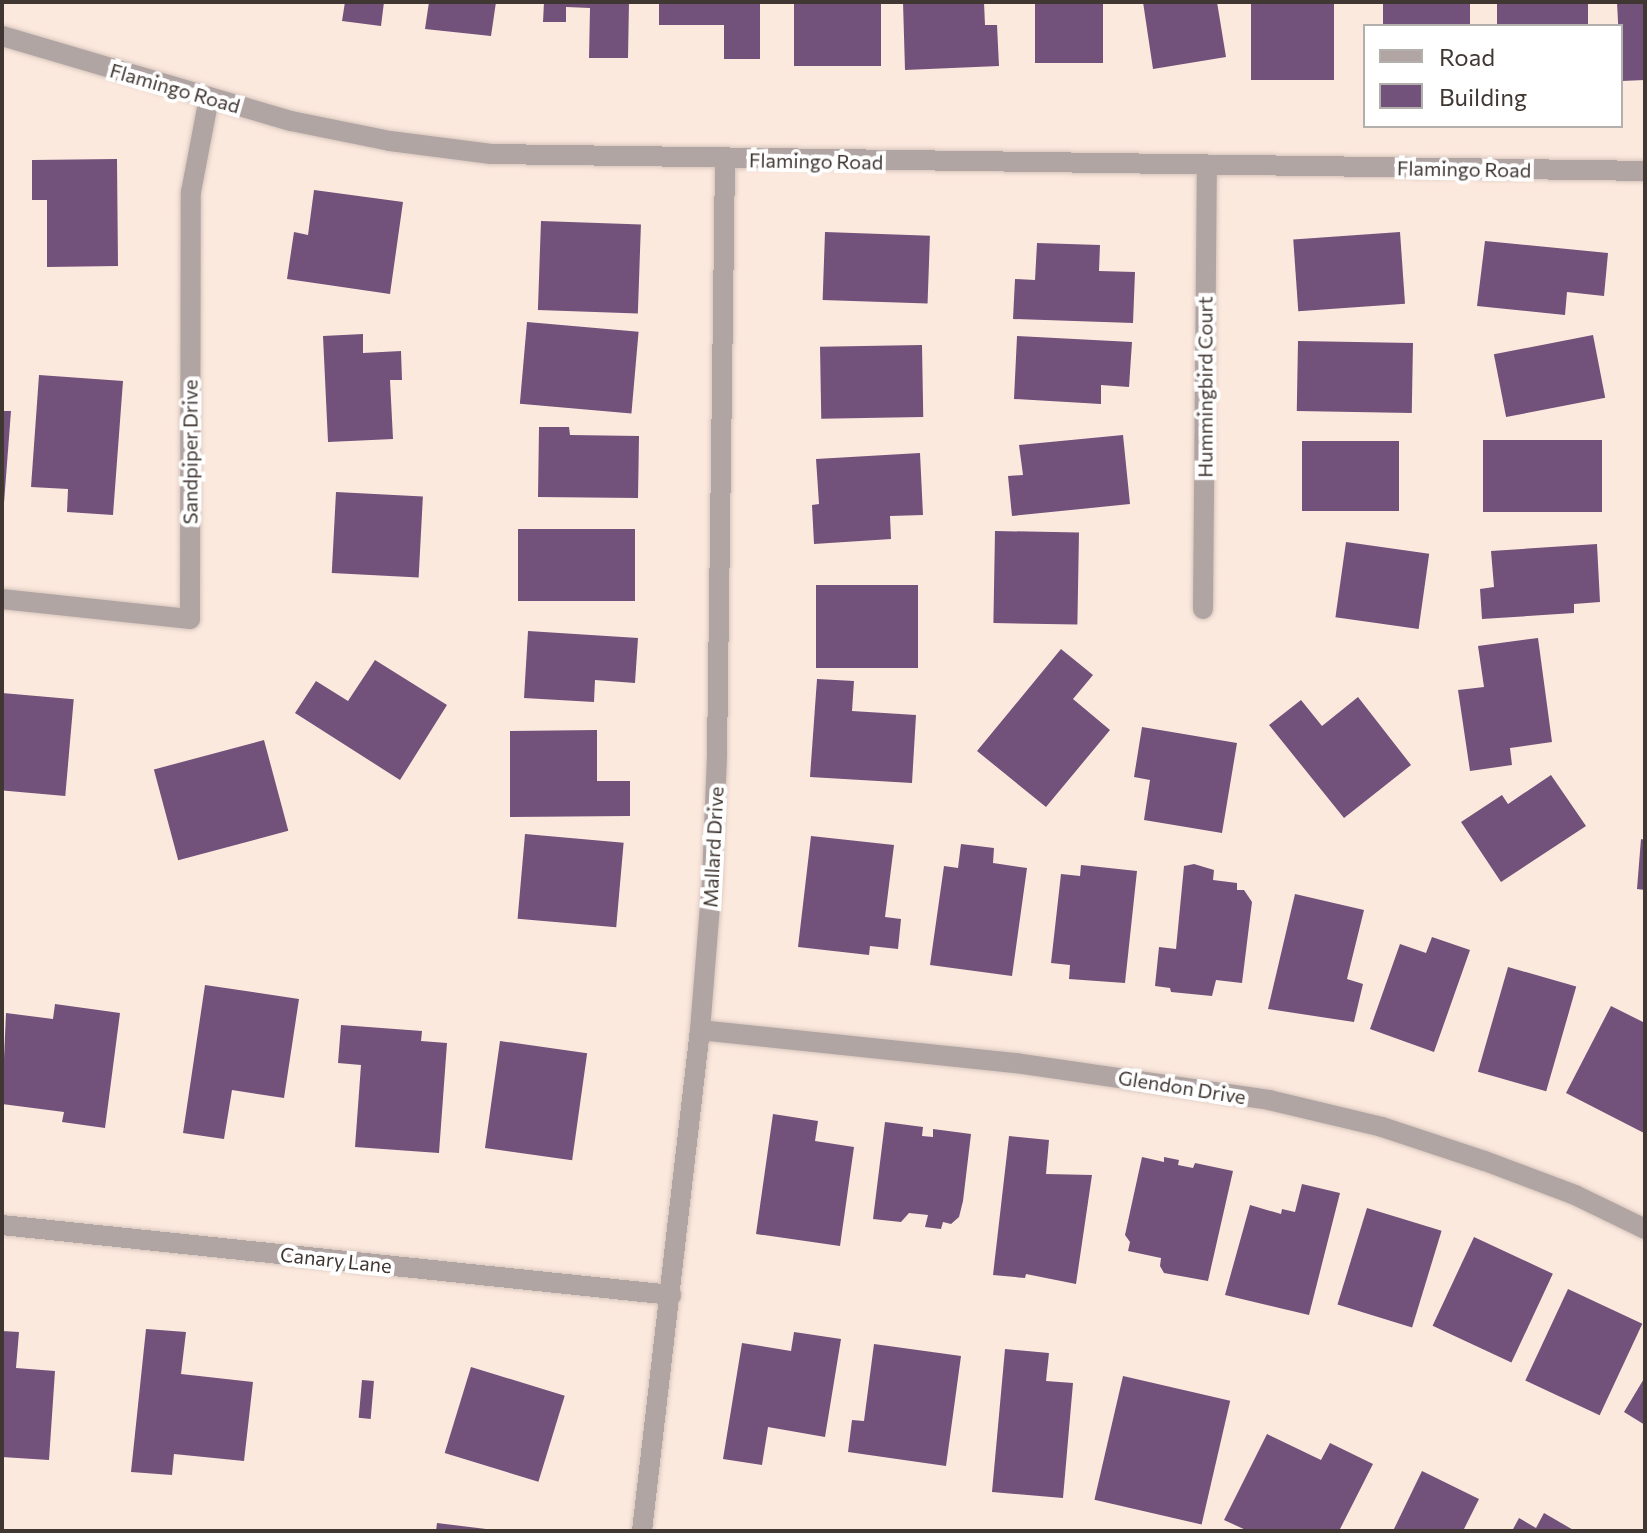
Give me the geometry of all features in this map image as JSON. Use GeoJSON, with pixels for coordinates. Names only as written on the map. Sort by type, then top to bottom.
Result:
{"type":"FeatureCollection","features":[{"type":"Feature","properties":{"kind":"street","name":"Flamingo Road"},"geometry":{"type":"LineString","coordinates":[[2,36],[291,121],[376,139],[491,154],[1645,171]]}},
{"type":"Feature","properties":{"kind":"street","name":"Sandpiper Drive"},"geometry":{"type":"LineString","coordinates":[[2,599],[190,619],[191,192],[209,98]]}},
{"type":"Feature","properties":{"kind":"street","name":"Mallard Drive"},"geometry":{"type":"LineString","coordinates":[[642,1531],[700,1030],[717,755],[725,159]]}},
{"type":"Feature","properties":{"kind":"street","name":"Hummingbird Court"},"geometry":{"type":"LineString","coordinates":[[1203,609],[1207,166]]}},
{"type":"Feature","properties":{"kind":"street","name":"Glendon Drive"},"geometry":{"type":"LineString","coordinates":[[700,1030],[1016,1063],[1269,1100],[1382,1127],[1485,1161],[1575,1195],[1645,1229]]}},
{"type":"Feature","properties":{"kind":"street","name":"Canary Lane"},"geometry":{"type":"LineString","coordinates":[[2,1225],[671,1295]]}},
{"type":"Feature","properties":{"kind":"building"},"geometry":{"type":"Polygon","coordinates":[[[345,2],[384,2],[381,26],[342,21],[345,2]]]}},
{"type":"Feature","properties":{"kind":"building"},"geometry":{"type":"Polygon","coordinates":[[[429,2],[496,2],[491,36],[425,29],[429,2]]]}},
{"type":"Feature","properties":{"kind":"building"},"geometry":{"type":"Polygon","coordinates":[[[544,2],[629,2],[628,58],[589,58],[590,8],[566,7],[566,22],[543,22],[544,2]]]}},
{"type":"Feature","properties":{"kind":"building"},"geometry":{"type":"Polygon","coordinates":[[[659,2],[760,2],[760,59],[724,59],[724,25],[659,25],[659,2]]]}},
{"type":"Feature","properties":{"kind":"building"},"geometry":{"type":"Polygon","coordinates":[[[794,2],[881,2],[881,66],[794,66],[794,2]]]}},
{"type":"Feature","properties":{"kind":"building"},"geometry":{"type":"Polygon","coordinates":[[[903,2],[984,2],[985,25],[997,25],[999,66],[905,70],[903,2]]]}},
{"type":"Feature","properties":{"kind":"building"},"geometry":{"type":"Polygon","coordinates":[[[1035,2],[1103,2],[1103,63],[1035,63],[1035,2]]]}},
{"type":"Feature","properties":{"kind":"building"},"geometry":{"type":"Polygon","coordinates":[[[1143,2],[1217,2],[1226,57],[1153,69],[1143,2]]]}},
{"type":"Feature","properties":{"kind":"building"},"geometry":{"type":"Polygon","coordinates":[[[1251,2],[1334,2],[1334,80],[1251,80],[1251,2]]]}},
{"type":"Feature","properties":{"kind":"building"},"geometry":{"type":"Polygon","coordinates":[[[1383,2],[1470,2],[1470,24],[1383,24],[1383,2]]]}},
{"type":"Feature","properties":{"kind":"building"},"geometry":{"type":"Polygon","coordinates":[[[1497,2],[1588,2],[1588,24],[1497,24],[1497,2]]]}},
{"type":"Feature","properties":{"kind":"building"},"geometry":{"type":"Polygon","coordinates":[[[1617,2],[1645,2],[1645,80],[1623,81],[1623,24],[1618,24],[1617,2]]]}},
{"type":"Feature","properties":{"kind":"building"},"geometry":{"type":"Polygon","coordinates":[[[117,159],[118,266],[47,267],[47,200],[32,200],[32,160],[117,159]]]}},
{"type":"Feature","properties":{"kind":"building"},"geometry":{"type":"Polygon","coordinates":[[[314,190],[403,202],[390,294],[287,279],[294,232],[308,235],[314,190]]]}},
{"type":"Feature","properties":{"kind":"building"},"geometry":{"type":"Polygon","coordinates":[[[541,221],[641,224],[638,313],[538,310],[541,221]]]}},
{"type":"Feature","properties":{"kind":"building"},"geometry":{"type":"Polygon","coordinates":[[[825,232],[930,236],[928,304],[823,300],[825,232]]]}},
{"type":"Feature","properties":{"kind":"building"},"geometry":{"type":"Polygon","coordinates":[[[1400,232],[1405,304],[1298,311],[1293,239],[1400,232]]]}},
{"type":"Feature","properties":{"kind":"building"},"geometry":{"type":"Polygon","coordinates":[[[1485,241],[1608,253],[1604,296],[1567,292],[1565,315],[1477,306],[1485,241]]]}},
{"type":"Feature","properties":{"kind":"building"},"geometry":{"type":"Polygon","coordinates":[[[1037,243],[1100,245],[1099,271],[1135,272],[1133,323],[1013,319],[1015,279],[1035,280],[1037,243]]]}},
{"type":"Feature","properties":{"kind":"building"},"geometry":{"type":"Polygon","coordinates":[[[527,322],[639,332],[631,413],[520,404],[527,322]]]}},
{"type":"Feature","properties":{"kind":"building"},"geometry":{"type":"Polygon","coordinates":[[[363,334],[363,353],[401,351],[402,380],[390,380],[393,439],[328,442],[323,336],[363,334]]]}},
{"type":"Feature","properties":{"kind":"building"},"geometry":{"type":"Polygon","coordinates":[[[1593,335],[1605,398],[1506,417],[1494,354],[1593,335]]]}},
{"type":"Feature","properties":{"kind":"building"},"geometry":{"type":"Polygon","coordinates":[[[1017,336],[1132,342],[1129,387],[1101,385],[1101,404],[1014,399],[1017,336]]]}},
{"type":"Feature","properties":{"kind":"building"},"geometry":{"type":"Polygon","coordinates":[[[1298,341],[1413,343],[1412,413],[1297,411],[1298,341]]]}},
{"type":"Feature","properties":{"kind":"building"},"geometry":{"type":"Polygon","coordinates":[[[922,345],[923,417],[821,419],[820,347],[922,345]]]}},
{"type":"Feature","properties":{"kind":"building"},"geometry":{"type":"Polygon","coordinates":[[[39,375],[123,381],[113,515],[67,512],[68,489],[31,487],[39,375]]]}},
{"type":"Feature","properties":{"kind":"building"},"geometry":{"type":"Polygon","coordinates":[[[2,411],[11,411],[4,503],[2,503],[2,411]]]}},
{"type":"Feature","properties":{"kind":"building"},"geometry":{"type":"Polygon","coordinates":[[[539,427],[569,427],[570,435],[639,436],[638,498],[538,497],[539,427]]]}},
{"type":"Feature","properties":{"kind":"building"},"geometry":{"type":"Polygon","coordinates":[[[1123,435],[1130,504],[1012,516],[1008,476],[1023,475],[1019,445],[1123,435]]]}},
{"type":"Feature","properties":{"kind":"building"},"geometry":{"type":"Polygon","coordinates":[[[1483,440],[1602,440],[1602,512],[1483,512],[1483,440]]]}},
{"type":"Feature","properties":{"kind":"building"},"geometry":{"type":"Polygon","coordinates":[[[1302,441],[1399,441],[1399,511],[1302,511],[1302,441]]]}},
{"type":"Feature","properties":{"kind":"building"},"geometry":{"type":"Polygon","coordinates":[[[920,453],[923,515],[890,516],[891,539],[814,544],[812,505],[819,504],[816,459],[920,453]]]}},
{"type":"Feature","properties":{"kind":"building"},"geometry":{"type":"Polygon","coordinates":[[[336,492],[423,497],[419,577],[332,573],[336,492]]]}},
{"type":"Feature","properties":{"kind":"building"},"geometry":{"type":"Polygon","coordinates":[[[518,529],[635,529],[635,601],[518,601],[518,529]]]}},
{"type":"Feature","properties":{"kind":"building"},"geometry":{"type":"Polygon","coordinates":[[[995,531],[1079,532],[1077,624],[993,623],[995,531]]]}},
{"type":"Feature","properties":{"kind":"building"},"geometry":{"type":"Polygon","coordinates":[[[1346,542],[1429,554],[1419,629],[1335,617],[1346,542]]]}},
{"type":"Feature","properties":{"kind":"building"},"geometry":{"type":"Polygon","coordinates":[[[1597,544],[1600,602],[1574,604],[1574,613],[1482,619],[1480,589],[1494,587],[1491,551],[1597,544]]]}},
{"type":"Feature","properties":{"kind":"building"},"geometry":{"type":"Polygon","coordinates":[[[816,585],[918,585],[918,668],[816,668],[816,585]]]}},
{"type":"Feature","properties":{"kind":"building"},"geometry":{"type":"Polygon","coordinates":[[[528,631],[638,638],[635,683],[595,680],[594,702],[524,698],[528,631]]]}},
{"type":"Feature","properties":{"kind":"building"},"geometry":{"type":"Polygon","coordinates":[[[1538,638],[1552,742],[1510,748],[1512,765],[1470,771],[1458,690],[1484,687],[1478,646],[1538,638]]]}},
{"type":"Feature","properties":{"kind":"building"},"geometry":{"type":"Polygon","coordinates":[[[1061,649],[1093,675],[1073,699],[1110,730],[1046,807],[977,751],[1061,649]]]}},
{"type":"Feature","properties":{"kind":"building"},"geometry":{"type":"Polygon","coordinates":[[[375,660],[447,705],[400,780],[295,713],[316,681],[348,701],[375,660]]]}},
{"type":"Feature","properties":{"kind":"building"},"geometry":{"type":"Polygon","coordinates":[[[817,679],[854,681],[852,711],[916,715],[912,783],[810,777],[817,679]]]}},
{"type":"Feature","properties":{"kind":"building"},"geometry":{"type":"Polygon","coordinates":[[[2,693],[74,699],[65,796],[2,790],[2,693]]]}},
{"type":"Feature","properties":{"kind":"building"},"geometry":{"type":"Polygon","coordinates":[[[1358,697],[1411,765],[1344,818],[1269,725],[1301,700],[1322,726],[1358,697]]]}},
{"type":"Feature","properties":{"kind":"building"},"geometry":{"type":"Polygon","coordinates":[[[1142,727],[1237,743],[1222,833],[1144,820],[1150,780],[1134,777],[1142,727]]]}},
{"type":"Feature","properties":{"kind":"building"},"geometry":{"type":"Polygon","coordinates":[[[597,730],[597,781],[630,781],[630,816],[510,817],[510,731],[597,730]]]}},
{"type":"Feature","properties":{"kind":"building"},"geometry":{"type":"Polygon","coordinates":[[[264,740],[288,831],[178,860],[154,770],[264,740]]]}},
{"type":"Feature","properties":{"kind":"building"},"geometry":{"type":"Polygon","coordinates":[[[1551,775],[1586,826],[1501,882],[1461,822],[1502,795],[1508,804],[1551,775]]]}},
{"type":"Feature","properties":{"kind":"building"},"geometry":{"type":"Polygon","coordinates":[[[525,834],[624,843],[616,927],[518,919],[525,834]]]}},
{"type":"Feature","properties":{"kind":"building"},"geometry":{"type":"Polygon","coordinates":[[[811,836],[894,845],[885,917],[901,919],[898,949],[870,946],[869,955],[798,947],[811,836]]]}},
{"type":"Feature","properties":{"kind":"building"},"geometry":{"type":"Polygon","coordinates":[[[1641,839],[1645,840],[1645,890],[1637,889],[1641,839]]]}},
{"type":"Feature","properties":{"kind":"building"},"geometry":{"type":"Polygon","coordinates":[[[961,844],[994,848],[993,863],[1027,868],[1012,976],[930,965],[944,866],[958,868],[961,844]]]}},
{"type":"Feature","properties":{"kind":"building"},"geometry":{"type":"Polygon","coordinates":[[[1194,864],[1214,870],[1213,880],[1237,883],[1237,890],[1244,890],[1252,902],[1242,983],[1216,980],[1212,996],[1171,992],[1170,988],[1155,986],[1159,947],[1176,949],[1184,866],[1194,864]]]}},
{"type":"Feature","properties":{"kind":"building"},"geometry":{"type":"Polygon","coordinates":[[[1081,865],[1137,871],[1125,983],[1069,979],[1070,965],[1051,963],[1061,874],[1080,876],[1081,865]]]}},
{"type":"Feature","properties":{"kind":"building"},"geometry":{"type":"Polygon","coordinates":[[[1295,894],[1364,910],[1347,979],[1363,984],[1354,1022],[1268,1009],[1295,894]]]}},
{"type":"Feature","properties":{"kind":"building"},"geometry":{"type":"Polygon","coordinates":[[[1432,937],[1470,950],[1434,1052],[1370,1029],[1400,944],[1426,953],[1432,937]]]}},
{"type":"Feature","properties":{"kind":"building"},"geometry":{"type":"Polygon","coordinates":[[[1508,967],[1576,987],[1546,1091],[1478,1072],[1508,967]]]}},
{"type":"Feature","properties":{"kind":"building"},"geometry":{"type":"Polygon","coordinates":[[[205,985],[299,999],[284,1098],[232,1090],[224,1139],[183,1133],[205,985]]]}},
{"type":"Feature","properties":{"kind":"building"},"geometry":{"type":"Polygon","coordinates":[[[55,1004],[120,1013],[105,1128],[62,1122],[64,1112],[2,1104],[6,1013],[53,1019],[55,1004]]]}},
{"type":"Feature","properties":{"kind":"building"},"geometry":{"type":"Polygon","coordinates":[[[1611,1006],[1645,1023],[1644,1133],[1566,1093],[1611,1006]]]}},
{"type":"Feature","properties":{"kind":"building"},"geometry":{"type":"Polygon","coordinates":[[[341,1025],[422,1031],[421,1041],[447,1043],[439,1153],[355,1147],[361,1065],[338,1063],[341,1025]]]}},
{"type":"Feature","properties":{"kind":"building"},"geometry":{"type":"Polygon","coordinates":[[[500,1041],[587,1053],[572,1160],[485,1148],[500,1041]]]}},
{"type":"Feature","properties":{"kind":"building"},"geometry":{"type":"Polygon","coordinates":[[[773,1114],[818,1121],[815,1141],[854,1147],[840,1246],[756,1234],[773,1114]]]}},
{"type":"Feature","properties":{"kind":"building"},"geometry":{"type":"Polygon","coordinates":[[[885,1122],[923,1127],[922,1136],[933,1137],[933,1129],[971,1134],[963,1201],[959,1217],[951,1224],[943,1222],[941,1229],[925,1227],[928,1215],[909,1213],[901,1222],[873,1219],[885,1122]]]}},
{"type":"Feature","properties":{"kind":"building"},"geometry":{"type":"Polygon","coordinates":[[[1009,1136],[1049,1140],[1046,1174],[1092,1175],[1076,1284],[1026,1274],[1025,1278],[993,1275],[1009,1136]]]}},
{"type":"Feature","properties":{"kind":"building"},"geometry":{"type":"Polygon","coordinates":[[[1142,1157],[1164,1162],[1164,1157],[1179,1160],[1178,1165],[1193,1168],[1195,1163],[1233,1171],[1208,1281],[1164,1273],[1160,1266],[1161,1258],[1128,1251],[1130,1242],[1125,1235],[1142,1157]]]}},
{"type":"Feature","properties":{"kind":"building"},"geometry":{"type":"Polygon","coordinates":[[[1302,1184],[1340,1193],[1309,1315],[1225,1295],[1250,1205],[1281,1214],[1282,1209],[1295,1212],[1302,1184]]]}},
{"type":"Feature","properties":{"kind":"building"},"geometry":{"type":"Polygon","coordinates":[[[1367,1208],[1442,1231],[1412,1327],[1337,1305],[1367,1208]]]}},
{"type":"Feature","properties":{"kind":"building"},"geometry":{"type":"Polygon","coordinates":[[[1474,1237],[1553,1274],[1511,1363],[1433,1326],[1474,1237]]]}},
{"type":"Feature","properties":{"kind":"building"},"geometry":{"type":"Polygon","coordinates":[[[1568,1289],[1642,1324],[1600,1415],[1525,1381],[1568,1289]]]}},
{"type":"Feature","properties":{"kind":"building"},"geometry":{"type":"Polygon","coordinates":[[[146,1329],[186,1332],[181,1374],[253,1382],[244,1461],[174,1454],[172,1475],[131,1472],[146,1329]]]}},
{"type":"Feature","properties":{"kind":"building"},"geometry":{"type":"Polygon","coordinates":[[[2,1331],[19,1332],[16,1368],[55,1371],[49,1460],[2,1457],[2,1331]]]}},
{"type":"Feature","properties":{"kind":"building"},"geometry":{"type":"Polygon","coordinates":[[[794,1332],[841,1339],[825,1437],[768,1427],[762,1465],[723,1459],[742,1343],[791,1351],[794,1332]]]}},
{"type":"Feature","properties":{"kind":"building"},"geometry":{"type":"Polygon","coordinates":[[[874,1344],[961,1356],[946,1466],[848,1452],[852,1420],[864,1421],[874,1344]]]}},
{"type":"Feature","properties":{"kind":"building"},"geometry":{"type":"Polygon","coordinates":[[[1005,1349],[1049,1353],[1046,1381],[1073,1383],[1063,1498],[992,1492],[1005,1349]]]}},
{"type":"Feature","properties":{"kind":"building"},"geometry":{"type":"Polygon","coordinates":[[[471,1367],[565,1396],[538,1482],[445,1453],[471,1367]]]}},
{"type":"Feature","properties":{"kind":"building"},"geometry":{"type":"Polygon","coordinates":[[[1123,1376],[1230,1401],[1202,1524],[1094,1500],[1123,1376]]]}},
{"type":"Feature","properties":{"kind":"building"},"geometry":{"type":"Polygon","coordinates":[[[1645,1377],[1645,1425],[1624,1412],[1645,1377]]]}},
{"type":"Feature","properties":{"kind":"building"},"geometry":{"type":"Polygon","coordinates":[[[362,1380],[374,1381],[371,1419],[359,1418],[362,1380]]]}},
{"type":"Feature","properties":{"kind":"building"},"geometry":{"type":"Polygon","coordinates":[[[1267,1434],[1321,1460],[1330,1443],[1373,1464],[1339,1531],[1248,1531],[1224,1520],[1267,1434]]]}},
{"type":"Feature","properties":{"kind":"building"},"geometry":{"type":"Polygon","coordinates":[[[1422,1471],[1479,1499],[1463,1531],[1393,1531],[1422,1471]]]}},
{"type":"Feature","properties":{"kind":"building"},"geometry":{"type":"Polygon","coordinates":[[[1544,1513],[1575,1531],[1512,1531],[1519,1518],[1536,1528],[1544,1513]]]}},
{"type":"Feature","properties":{"kind":"building"},"geometry":{"type":"Polygon","coordinates":[[[437,1523],[486,1529],[436,1531],[437,1523]]]}}]}
